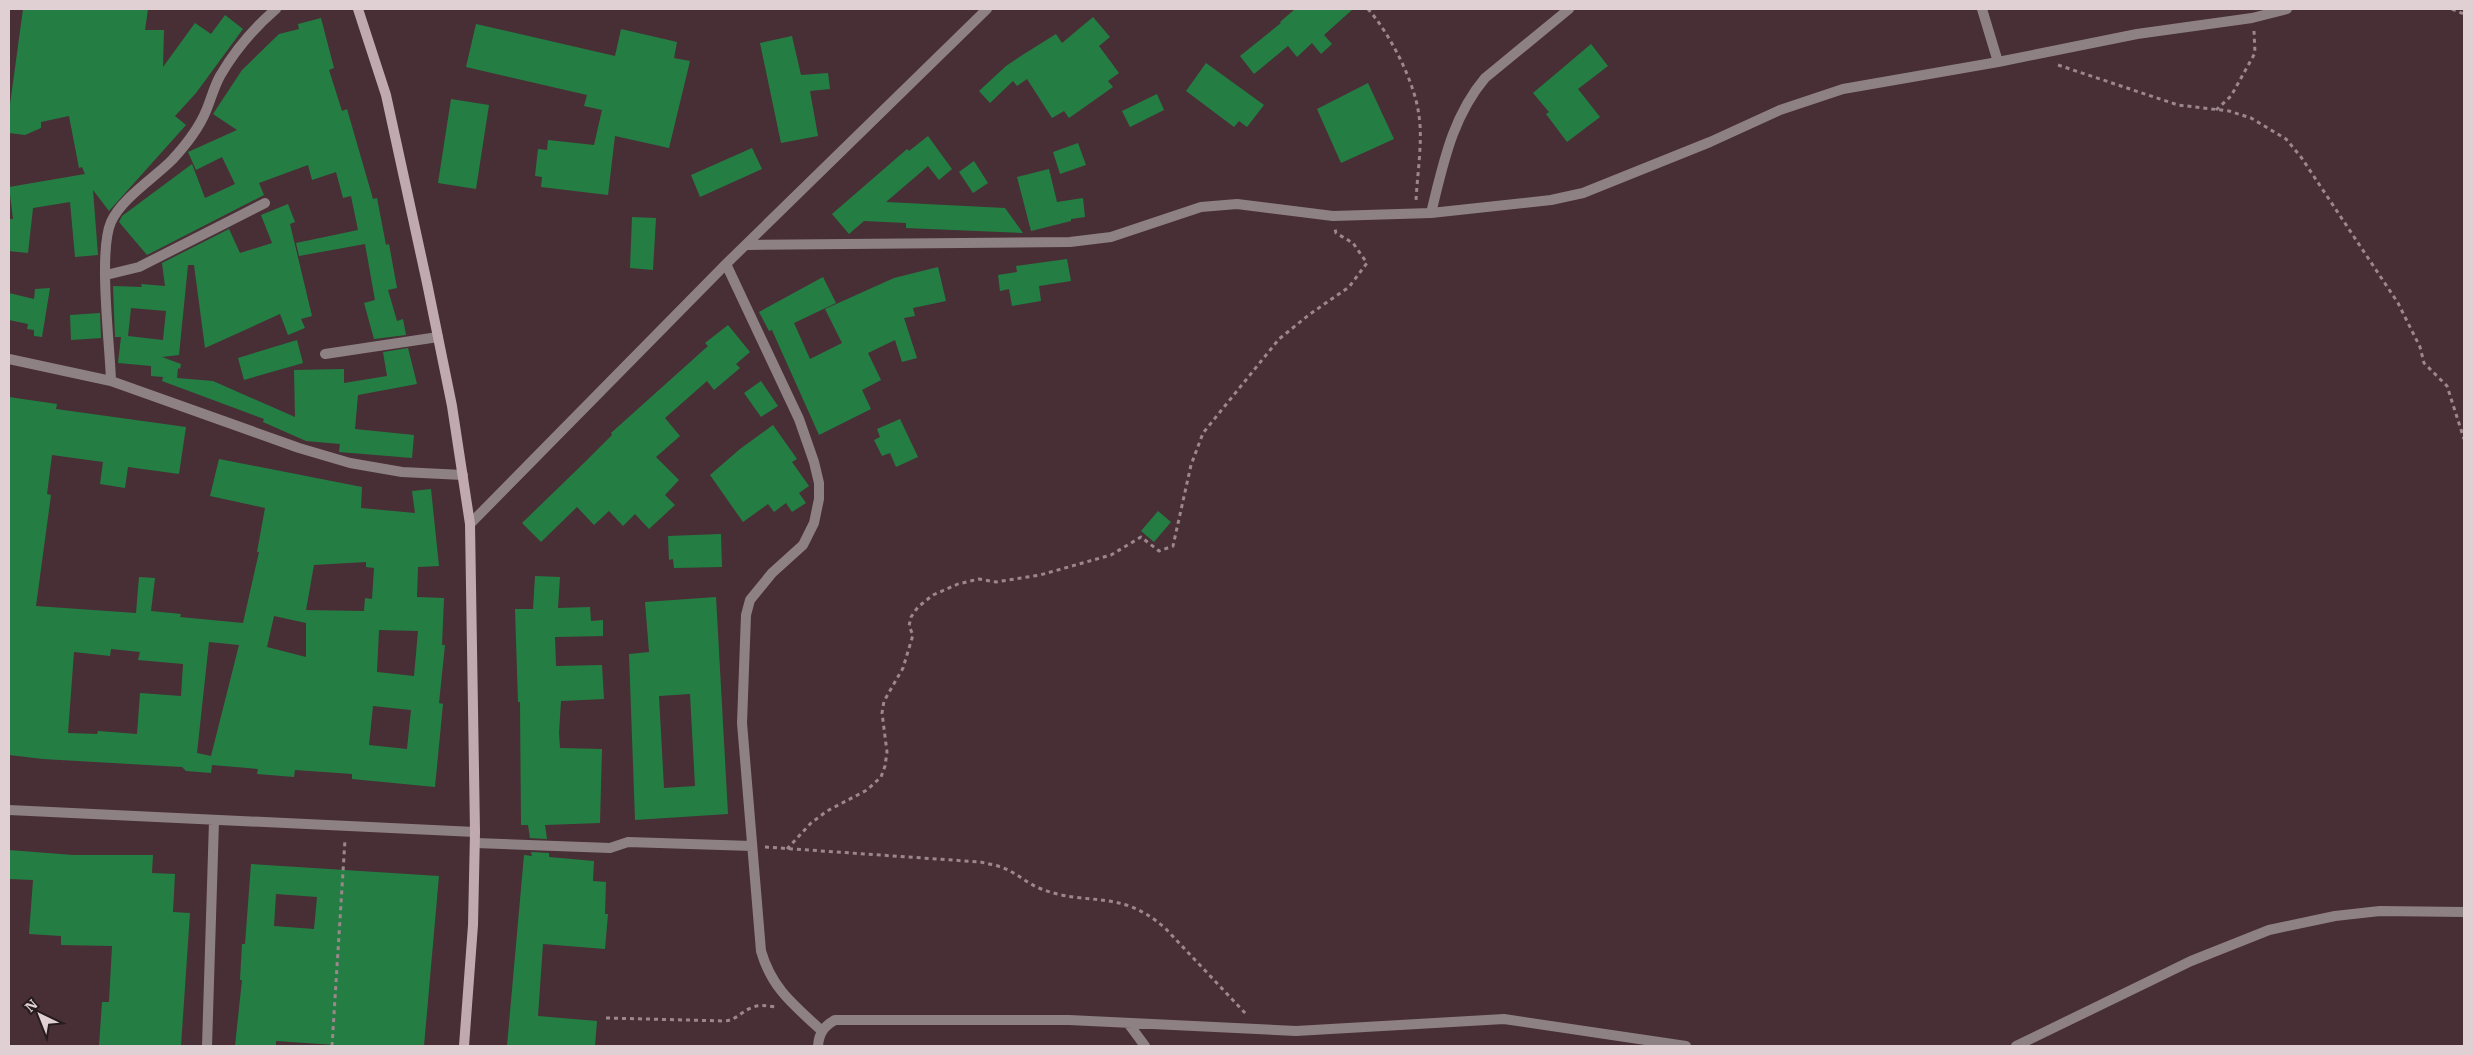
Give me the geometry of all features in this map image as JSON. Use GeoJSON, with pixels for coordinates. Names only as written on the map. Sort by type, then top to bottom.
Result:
{"type":"FeatureCollection","features":[{"type":"Feature","properties":{"kind":"street"},"geometry":{"type":"LineString","coordinates":[[112,381],[106,274],[111,224],[118,210],[173,159],[186,143],[206,112],[213,89],[221,74],[248,38],[276,9]]}},
{"type":"Feature","properties":{"kind":"street"},"geometry":{"type":"LineString","coordinates":[[358,9],[386,94],[438,337],[470,524],[475,844],[464,1046]]}},
{"type":"Feature","properties":{"kind":"street"},"geometry":{"type":"LineString","coordinates":[[470,524],[726,264],[748,245],[987,9]]}},
{"type":"Feature","properties":{"kind":"street"},"geometry":{"type":"LineString","coordinates":[[1431,214],[1450,136],[1473,92],[1484,78],[1569,9]]}},
{"type":"Feature","properties":{"kind":"street"},"geometry":{"type":"LineString","coordinates":[[1982,9],[1998,62]]}},
{"type":"Feature","properties":{"kind":"street"},"geometry":{"type":"LineString","coordinates":[[748,245],[1070,242],[1111,237],[1201,207],[1237,204],[1332,216],[1431,214],[1551,200],[1583,193],[1816,96],[1843,89],[2031,56],[2137,34],[2252,18],[2287,9]]}},
{"type":"Feature","properties":{"kind":"street"},"geometry":{"type":"LineString","coordinates":[[106,274],[139,267],[265,203]]}},
{"type":"Feature","properties":{"kind":"street"},"geometry":{"type":"LineString","coordinates":[[726,264],[799,419],[819,483],[819,499],[814,523],[803,545],[772,573],[750,600],[746,615],[742,723],[761,951],[766,970],[775,986],[822,1031]]}},
{"type":"Feature","properties":{"kind":"street"},"geometry":{"type":"LineString","coordinates":[[325,354],[438,337]]}},
{"type":"Feature","properties":{"kind":"street"},"geometry":{"type":"LineString","coordinates":[[9,359],[112,381],[299,448],[350,463],[402,472],[463,475]]}},
{"type":"Feature","properties":{"kind":"street"},"geometry":{"type":"LineString","coordinates":[[9,810],[475,832]]}},
{"type":"Feature","properties":{"kind":"street"},"geometry":{"type":"LineString","coordinates":[[207,1046],[214,821]]}},
{"type":"Feature","properties":{"kind":"street"},"geometry":{"type":"LineString","coordinates":[[475,844],[610,848],[628,842],[752,846]]}},
{"type":"Feature","properties":{"kind":"street"},"geometry":{"type":"LineString","coordinates":[[2016,1046],[2191,961],[2270,930],[2335,916],[2380,911],[2464,912]]}},
{"type":"Feature","properties":{"kind":"street"},"geometry":{"type":"LineString","coordinates":[[818,1046],[824,1026],[835,1020],[1069,1020],[1296,1031],[1504,1019],[1686,1046]]}},
{"type":"Feature","properties":{"kind":"street"},"geometry":{"type":"LineString","coordinates":[[1128,1023],[1145,1046]]}},
{"type":"Feature","properties":{"kind":"path"},"geometry":{"type":"LineString","coordinates":[[1368,9],[1388,38],[1416,98],[1420,117],[1416,214]]}},
{"type":"Feature","properties":{"kind":"path"},"geometry":{"type":"LineString","coordinates":[[2452,9],[2464,14]]}},
{"type":"Feature","properties":{"kind":"path"},"geometry":{"type":"LineString","coordinates":[[2216,110],[2231,96],[2255,53],[2252,18]]}},
{"type":"Feature","properties":{"kind":"path"},"geometry":{"type":"LineString","coordinates":[[2031,56],[2178,105],[2216,110],[2251,118],[2270,128],[2286,140],[2301,157],[2398,303],[2420,347],[2424,363],[2447,386],[2464,439]]}},
{"type":"Feature","properties":{"kind":"path"},"geometry":{"type":"LineString","coordinates":[[787,849],[811,823],[827,811],[867,790],[880,777],[886,766],[887,752],[882,713],[884,701],[903,668],[909,650],[913,635],[909,626],[911,617],[918,607],[933,595],[958,584],[979,579],[996,582],[1040,575],[1111,555],[1141,537],[1159,551],[1173,546],[1191,465],[1202,433],[1279,339],[1310,314],[1349,287],[1367,263],[1353,243],[1336,233],[1332,216]]}},
{"type":"Feature","properties":{"kind":"path"},"geometry":{"type":"LineString","coordinates":[[332,1046],[346,827]]}},
{"type":"Feature","properties":{"kind":"path"},"geometry":{"type":"LineString","coordinates":[[752,846],[980,862],[1009,870],[1039,888],[1059,894],[1119,901],[1154,918],[1260,1029]]}},
{"type":"Feature","properties":{"kind":"path"},"geometry":{"type":"LineString","coordinates":[[606,1018],[725,1021],[732,1020],[749,1008],[759,1005],[798,1009]]}},
{"type":"Feature","properties":{"kind":"building"},"geometry":{"type":"Polygon","coordinates":[[[23,9],[148,9],[145,30],[164,30],[163,67],[195,23],[211,34],[225,15],[243,29],[196,93],[175,116],[186,125],[109,211],[93,190],[98,255],[75,257],[70,202],[33,208],[28,253],[9,251],[9,219],[13,219],[9,187],[85,174],[82,167],[79,168],[69,116],[41,122],[41,128],[25,135],[9,133],[9,112],[23,9]]]}},
{"type":"Feature","properties":{"kind":"building"},"geometry":{"type":"Polygon","coordinates":[[[1295,9],[1353,9],[1324,35],[1332,44],[1321,54],[1312,43],[1297,57],[1288,46],[1254,74],[1240,56],[1281,23],[1295,9]]]}},
{"type":"Feature","properties":{"kind":"building"},"geometry":{"type":"Polygon","coordinates":[[[1093,17],[1110,37],[1099,46],[1119,73],[1108,81],[1113,87],[1069,118],[1064,111],[1052,118],[1027,79],[1017,86],[1013,81],[990,103],[979,91],[1006,66],[1024,54],[1056,34],[1062,43],[1093,17]]]}},
{"type":"Feature","properties":{"kind":"building"},"geometry":{"type":"Polygon","coordinates":[[[321,18],[334,68],[329,70],[342,111],[347,109],[373,199],[377,198],[386,245],[389,244],[397,288],[388,290],[397,321],[403,319],[406,335],[374,339],[364,303],[375,300],[365,244],[299,256],[296,243],[358,230],[351,196],[343,198],[336,172],[312,180],[308,165],[259,183],[264,195],[147,255],[119,222],[122,216],[192,164],[205,198],[235,184],[222,157],[196,170],[188,152],[237,130],[213,114],[242,70],[279,34],[299,29],[298,24],[321,18]]]}},
{"type":"Feature","properties":{"kind":"building"},"geometry":{"type":"Polygon","coordinates":[[[476,24],[615,56],[621,29],[677,42],[674,58],[690,61],[669,148],[615,136],[608,195],[541,187],[542,177],[535,176],[538,149],[547,150],[548,140],[594,145],[602,110],[584,106],[587,95],[466,67],[476,24]]]}},
{"type":"Feature","properties":{"kind":"building"},"geometry":{"type":"Polygon","coordinates":[[[792,36],[801,75],[828,73],[830,89],[810,91],[818,136],[781,143],[760,43],[792,36]]]}},
{"type":"Feature","properties":{"kind":"building"},"geometry":{"type":"Polygon","coordinates":[[[1591,44],[1608,66],[1578,89],[1600,117],[1567,142],[1546,114],[1549,112],[1533,93],[1591,44]]]}},
{"type":"Feature","properties":{"kind":"building"},"geometry":{"type":"Polygon","coordinates":[[[1206,63],[1264,105],[1247,127],[1239,121],[1234,127],[1186,91],[1206,63]]]}},
{"type":"Feature","properties":{"kind":"building"},"geometry":{"type":"Polygon","coordinates":[[[1368,83],[1394,139],[1341,163],[1317,109],[1368,83]]]}},
{"type":"Feature","properties":{"kind":"building"},"geometry":{"type":"Polygon","coordinates":[[[1157,94],[1164,110],[1130,127],[1122,111],[1157,94]]]}},
{"type":"Feature","properties":{"kind":"building"},"geometry":{"type":"Polygon","coordinates":[[[451,99],[489,105],[476,189],[438,183],[451,99]]]}},
{"type":"Feature","properties":{"kind":"building"},"geometry":{"type":"Polygon","coordinates":[[[928,136],[952,169],[939,180],[928,166],[886,202],[1005,208],[1023,233],[906,228],[906,223],[864,221],[849,234],[832,214],[907,149],[909,151],[928,136]]]}},
{"type":"Feature","properties":{"kind":"building"},"geometry":{"type":"Polygon","coordinates":[[[1078,143],[1086,165],[1060,174],[1053,152],[1078,143]]]}},
{"type":"Feature","properties":{"kind":"building"},"geometry":{"type":"Polygon","coordinates":[[[752,148],[762,169],[700,197],[691,175],[752,148]]]}},
{"type":"Feature","properties":{"kind":"building"},"geometry":{"type":"Polygon","coordinates":[[[974,161],[988,183],[973,193],[959,172],[974,161]]]}},
{"type":"Feature","properties":{"kind":"building"},"geometry":{"type":"Polygon","coordinates":[[[1049,169],[1057,202],[1083,198],[1085,217],[1071,219],[1071,221],[1031,231],[1017,177],[1049,169]]]}},
{"type":"Feature","properties":{"kind":"building"},"geometry":{"type":"Polygon","coordinates":[[[288,204],[295,222],[290,224],[312,316],[301,319],[305,328],[288,335],[280,314],[205,348],[194,265],[188,265],[179,355],[162,357],[181,364],[180,369],[178,368],[177,378],[213,381],[295,417],[294,370],[344,369],[344,383],[387,376],[383,352],[408,348],[417,384],[358,395],[355,429],[414,435],[412,458],[339,452],[340,444],[306,441],[263,422],[264,419],[162,381],[163,377],[151,376],[151,366],[118,363],[121,337],[115,337],[113,286],[142,287],[141,284],[165,286],[162,263],[229,229],[240,253],[272,243],[261,215],[288,204]],[[131,308],[128,336],[163,340],[166,311],[131,308]]]}},
{"type":"Feature","properties":{"kind":"building"},"geometry":{"type":"Polygon","coordinates":[[[632,217],[656,218],[653,270],[630,268],[632,217]]]}},
{"type":"Feature","properties":{"kind":"building"},"geometry":{"type":"Polygon","coordinates":[[[1067,259],[1071,281],[1039,286],[1041,301],[1012,306],[1009,289],[1000,291],[998,275],[1017,272],[1016,266],[1067,259]]]}},
{"type":"Feature","properties":{"kind":"building"},"geometry":{"type":"Polygon","coordinates":[[[938,267],[946,301],[913,308],[915,316],[904,318],[917,358],[902,362],[895,340],[868,353],[881,380],[862,390],[871,409],[819,435],[772,330],[769,331],[759,312],[823,277],[836,303],[794,323],[810,359],[842,343],[825,309],[894,278],[938,267]]]}},
{"type":"Feature","properties":{"kind":"building"},"geometry":{"type":"Polygon","coordinates":[[[50,288],[42,337],[34,336],[34,330],[27,329],[28,324],[9,320],[9,293],[34,299],[35,289],[50,288]]]}},
{"type":"Feature","properties":{"kind":"building"},"geometry":{"type":"Polygon","coordinates":[[[100,313],[101,338],[71,340],[70,315],[100,313]]]}},
{"type":"Feature","properties":{"kind":"building"},"geometry":{"type":"Polygon","coordinates":[[[728,325],[750,352],[736,364],[740,368],[714,390],[707,381],[665,418],[680,436],[656,457],[679,480],[665,495],[675,505],[649,529],[635,514],[623,526],[609,511],[594,525],[577,507],[541,542],[522,523],[612,435],[611,433],[708,346],[705,343],[728,325]]]}},
{"type":"Feature","properties":{"kind":"building"},"geometry":{"type":"Polygon","coordinates":[[[297,340],[303,363],[244,380],[238,358],[297,340]]]}},
{"type":"Feature","properties":{"kind":"building"},"geometry":{"type":"Polygon","coordinates":[[[761,381],[778,406],[761,417],[744,393],[761,381]]]}},
{"type":"Feature","properties":{"kind":"building"},"geometry":{"type":"Polygon","coordinates":[[[9,397],[57,404],[56,409],[186,427],[179,474],[128,467],[125,488],[100,484],[103,462],[52,455],[47,494],[51,495],[36,606],[136,613],[139,577],[155,578],[151,611],[181,614],[180,617],[243,623],[259,552],[257,552],[265,508],[210,496],[219,459],[362,487],[361,508],[415,513],[412,491],[431,489],[439,566],[418,567],[417,597],[444,598],[442,645],[445,645],[439,703],[443,704],[435,787],[352,779],[352,774],[295,770],[294,777],[257,774],[258,769],[212,765],[211,773],[186,771],[182,767],[43,759],[9,755],[9,397]],[[366,562],[314,565],[306,610],[364,611],[365,598],[372,599],[374,568],[366,567],[366,562]],[[274,616],[267,647],[306,657],[306,623],[274,616]],[[379,630],[377,672],[414,676],[418,631],[379,630]],[[209,642],[197,753],[211,756],[239,645],[209,642]],[[111,649],[110,656],[74,652],[68,733],[97,734],[98,731],[137,734],[140,693],[181,696],[183,664],[138,660],[140,652],[111,649]],[[373,706],[369,745],[407,749],[411,710],[373,706]]]}},
{"type":"Feature","properties":{"kind":"building"},"geometry":{"type":"Polygon","coordinates":[[[900,419],[918,457],[896,467],[890,453],[882,456],[874,440],[880,437],[877,429],[900,419]]]}},
{"type":"Feature","properties":{"kind":"building"},"geometry":{"type":"Polygon","coordinates":[[[773,425],[797,459],[792,462],[809,486],[799,493],[806,503],[792,512],[786,503],[774,512],[768,504],[743,522],[710,475],[740,449],[773,425]]]}},
{"type":"Feature","properties":{"kind":"building"},"geometry":{"type":"Polygon","coordinates":[[[1158,511],[1171,522],[1154,542],[1141,531],[1158,511]]]}},
{"type":"Feature","properties":{"kind":"building"},"geometry":{"type":"Polygon","coordinates":[[[721,534],[722,567],[674,568],[673,559],[669,560],[668,536],[721,534]]]}},
{"type":"Feature","properties":{"kind":"building"},"geometry":{"type":"Polygon","coordinates":[[[535,576],[560,577],[558,608],[590,607],[591,621],[603,620],[603,636],[555,637],[556,666],[602,665],[604,699],[561,701],[559,733],[560,748],[602,749],[600,823],[545,825],[547,839],[530,838],[528,825],[521,825],[520,702],[518,702],[515,609],[533,609],[535,576]]]}},
{"type":"Feature","properties":{"kind":"building"},"geometry":{"type":"Polygon","coordinates":[[[716,597],[728,814],[635,820],[629,654],[649,652],[645,602],[716,597]],[[690,694],[659,696],[664,788],[695,786],[690,694]]]}},
{"type":"Feature","properties":{"kind":"building"},"geometry":{"type":"Polygon","coordinates":[[[9,850],[73,855],[153,855],[152,873],[175,874],[173,912],[190,913],[181,1046],[99,1046],[102,1002],[109,1002],[112,946],[61,945],[61,936],[29,934],[33,880],[9,879],[9,850]]]}},
{"type":"Feature","properties":{"kind":"building"},"geometry":{"type":"Polygon","coordinates":[[[531,852],[549,853],[549,857],[594,861],[593,881],[606,882],[605,914],[608,914],[605,949],[543,944],[538,1016],[597,1021],[595,1046],[507,1046],[524,855],[532,856],[531,852]]]}},
{"type":"Feature","properties":{"kind":"building"},"geometry":{"type":"Polygon","coordinates":[[[251,864],[439,876],[424,1046],[351,1046],[276,1041],[276,1046],[235,1046],[242,980],[240,980],[242,944],[245,944],[251,864]],[[276,894],[274,926],[314,929],[317,897],[276,894]]]}}]}
